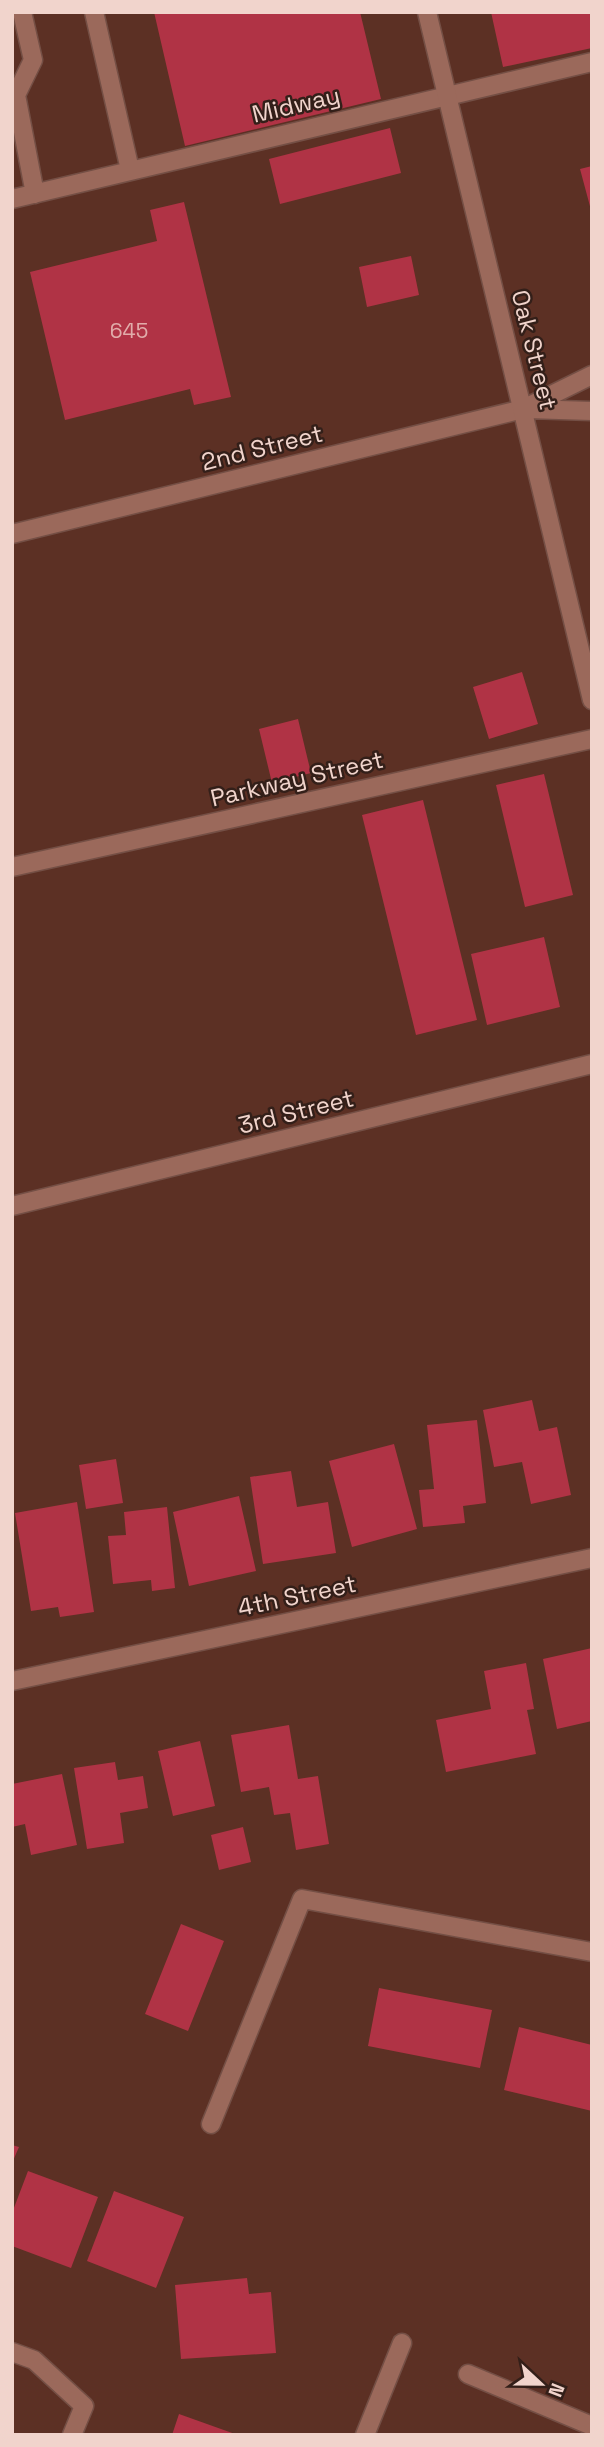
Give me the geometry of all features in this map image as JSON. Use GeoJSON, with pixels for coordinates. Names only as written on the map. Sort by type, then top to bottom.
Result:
{"type":"FeatureCollection","features":[{"type":"Feature","properties":{"kind":"street"},"geometry":{"type":"LineString","coordinates":[[22,12],[33,60],[16,95],[35,194]]}},
{"type":"Feature","properties":{"kind":"street"},"geometry":{"type":"LineString","coordinates":[[94,12],[130,170]]}},
{"type":"Feature","properties":{"kind":"street","name":"Oak Street"},"geometry":{"type":"LineString","coordinates":[[427,12],[592,700]]}},
{"type":"Feature","properties":{"kind":"street","name":"Midway"},"geometry":{"type":"LineString","coordinates":[[12,199],[592,62]]}},
{"type":"Feature","properties":{"kind":"street","name":"2nd Street"},"geometry":{"type":"LineString","coordinates":[[12,534],[523,409],[592,375]]}},
{"type":"Feature","properties":{"kind":"street","name":"2nd Street"},"geometry":{"type":"LineString","coordinates":[[523,409],[592,411]]}},
{"type":"Feature","properties":{"kind":"street","name":"Parkway Street"},"geometry":{"type":"LineString","coordinates":[[12,867],[592,739]]}},
{"type":"Feature","properties":{"kind":"street","name":"3rd Street"},"geometry":{"type":"LineString","coordinates":[[12,1206],[592,1065]]}},
{"type":"Feature","properties":{"kind":"street","name":"4th Street"},"geometry":{"type":"LineString","coordinates":[[12,1681],[592,1558]]}},
{"type":"Feature","properties":{"kind":"street"},"geometry":{"type":"LineString","coordinates":[[211,2124],[302,1899],[592,1952]]}},
{"type":"Feature","properties":{"kind":"street"},"geometry":{"type":"LineString","coordinates":[[365,2435],[402,2343]]}},
{"type":"Feature","properties":{"kind":"street"},"geometry":{"type":"LineString","coordinates":[[12,2352],[34,2360],[84,2406],[72,2435]]}},
{"type":"Feature","properties":{"kind":"street"},"geometry":{"type":"LineString","coordinates":[[468,2374],[592,2426]]}},
{"type":"Feature","properties":{"kind":"building"},"geometry":{"type":"Polygon","coordinates":[[[154,12],[360,12],[381,99],[185,146],[154,12]]]}},
{"type":"Feature","properties":{"kind":"building"},"geometry":{"type":"Polygon","coordinates":[[[491,12],[590,12],[592,48],[503,67],[491,12]]]}},
{"type":"Feature","properties":{"kind":"building"},"geometry":{"type":"Polygon","coordinates":[[[390,128],[401,173],[280,204],[269,159],[390,128]]]}},
{"type":"Feature","properties":{"kind":"building"},"geometry":{"type":"Polygon","coordinates":[[[592,166],[592,210],[591,210],[580,169],[592,166]]]}},
{"type":"Feature","properties":{"kind":"building"},"geometry":{"type":"Polygon","coordinates":[[[184,202],[231,397],[194,405],[190,389],[65,420],[30,272],[157,241],[150,210],[184,202]]]}},
{"type":"Feature","properties":{"kind":"building"},"geometry":{"type":"Polygon","coordinates":[[[411,256],[419,295],[367,307],[359,267],[411,256]]]}},
{"type":"Feature","properties":{"kind":"building"},"geometry":{"type":"Polygon","coordinates":[[[522,672],[538,724],[489,739],[473,687],[522,672]]]}},
{"type":"Feature","properties":{"kind":"building"},"geometry":{"type":"Polygon","coordinates":[[[298,719],[311,773],[272,783],[259,729],[298,719]]]}},
{"type":"Feature","properties":{"kind":"building"},"geometry":{"type":"Polygon","coordinates":[[[544,774],[573,895],[525,907],[496,785],[544,774]]]}},
{"type":"Feature","properties":{"kind":"building"},"geometry":{"type":"Polygon","coordinates":[[[423,800],[477,1020],[416,1035],[362,815],[423,800]]]}},
{"type":"Feature","properties":{"kind":"building"},"geometry":{"type":"Polygon","coordinates":[[[544,937],[560,1007],[487,1025],[471,954],[544,937]]]}},
{"type":"Feature","properties":{"kind":"building"},"geometry":{"type":"Polygon","coordinates":[[[532,1400],[539,1431],[557,1427],[571,1495],[531,1504],[522,1462],[494,1467],[483,1410],[532,1400]]]}},
{"type":"Feature","properties":{"kind":"building"},"geometry":{"type":"Polygon","coordinates":[[[477,1420],[486,1503],[463,1506],[465,1523],[423,1527],[419,1490],[434,1489],[427,1425],[477,1420]]]}},
{"type":"Feature","properties":{"kind":"building"},"geometry":{"type":"Polygon","coordinates":[[[394,1444],[417,1529],[352,1547],[329,1461],[394,1444]]]}},
{"type":"Feature","properties":{"kind":"building"},"geometry":{"type":"Polygon","coordinates":[[[116,1459],[123,1503],[86,1509],[79,1465],[116,1459]]]}},
{"type":"Feature","properties":{"kind":"building"},"geometry":{"type":"Polygon","coordinates":[[[291,1471],[297,1507],[328,1502],[336,1553],[263,1564],[250,1477],[291,1471]]]}},
{"type":"Feature","properties":{"kind":"building"},"geometry":{"type":"Polygon","coordinates":[[[239,1496],[256,1571],[189,1586],[173,1512],[239,1496]]]}},
{"type":"Feature","properties":{"kind":"building"},"geometry":{"type":"Polygon","coordinates":[[[77,1502],[94,1612],[60,1617],[58,1607],[31,1611],[15,1513],[77,1502]]]}},
{"type":"Feature","properties":{"kind":"building"},"geometry":{"type":"Polygon","coordinates":[[[167,1507],[175,1588],[152,1591],[151,1580],[113,1584],[108,1536],[126,1535],[124,1512],[167,1507]]]}},
{"type":"Feature","properties":{"kind":"building"},"geometry":{"type":"Polygon","coordinates":[[[592,1648],[592,1721],[557,1729],[543,1659],[592,1648]]]}},
{"type":"Feature","properties":{"kind":"building"},"geometry":{"type":"Polygon","coordinates":[[[526,1663],[534,1709],[527,1710],[536,1754],[446,1772],[436,1720],[491,1709],[484,1671],[526,1663]]]}},
{"type":"Feature","properties":{"kind":"building"},"geometry":{"type":"Polygon","coordinates":[[[289,1725],[298,1779],[318,1776],[329,1844],[296,1850],[290,1813],[274,1815],[269,1787],[241,1792],[231,1735],[289,1725]]]}},
{"type":"Feature","properties":{"kind":"building"},"geometry":{"type":"Polygon","coordinates":[[[200,1741],[215,1806],[173,1816],[158,1751],[200,1741]]]}},
{"type":"Feature","properties":{"kind":"building"},"geometry":{"type":"Polygon","coordinates":[[[115,1762],[118,1780],[143,1776],[148,1808],[120,1813],[124,1843],[87,1849],[74,1768],[115,1762]]]}},
{"type":"Feature","properties":{"kind":"building"},"geometry":{"type":"Polygon","coordinates":[[[62,1774],[77,1845],[31,1855],[25,1824],[12,1827],[12,1784],[62,1774]]]}},
{"type":"Feature","properties":{"kind":"building"},"geometry":{"type":"Polygon","coordinates":[[[243,1827],[251,1862],[219,1870],[211,1835],[243,1827]]]}},
{"type":"Feature","properties":{"kind":"building"},"geometry":{"type":"Polygon","coordinates":[[[181,1924],[224,1941],[188,2031],[145,2014],[181,1924]]]}},
{"type":"Feature","properties":{"kind":"building"},"geometry":{"type":"Polygon","coordinates":[[[379,1988],[492,2010],[480,2068],[368,2046],[379,1988]]]}},
{"type":"Feature","properties":{"kind":"building"},"geometry":{"type":"Polygon","coordinates":[[[519,2027],[592,2045],[592,2111],[504,2090],[519,2027]]]}},
{"type":"Feature","properties":{"kind":"building"},"geometry":{"type":"Polygon","coordinates":[[[12,2145],[19,2147],[12,2163],[12,2145]]]}},
{"type":"Feature","properties":{"kind":"building"},"geometry":{"type":"Polygon","coordinates":[[[28,2171],[98,2197],[71,2268],[12,2246],[12,2213],[28,2171]]]}},
{"type":"Feature","properties":{"kind":"building"},"geometry":{"type":"Polygon","coordinates":[[[114,2191],[184,2217],[156,2288],[87,2261],[114,2191]]]}},
{"type":"Feature","properties":{"kind":"building"},"geometry":{"type":"Polygon","coordinates":[[[247,2278],[249,2294],[271,2292],[276,2353],[181,2359],[175,2285],[247,2278]]]}},
{"type":"Feature","properties":{"kind":"building"},"geometry":{"type":"Polygon","coordinates":[[[179,2414],[235,2434],[235,2435],[172,2435],[179,2414]]]}}]}
